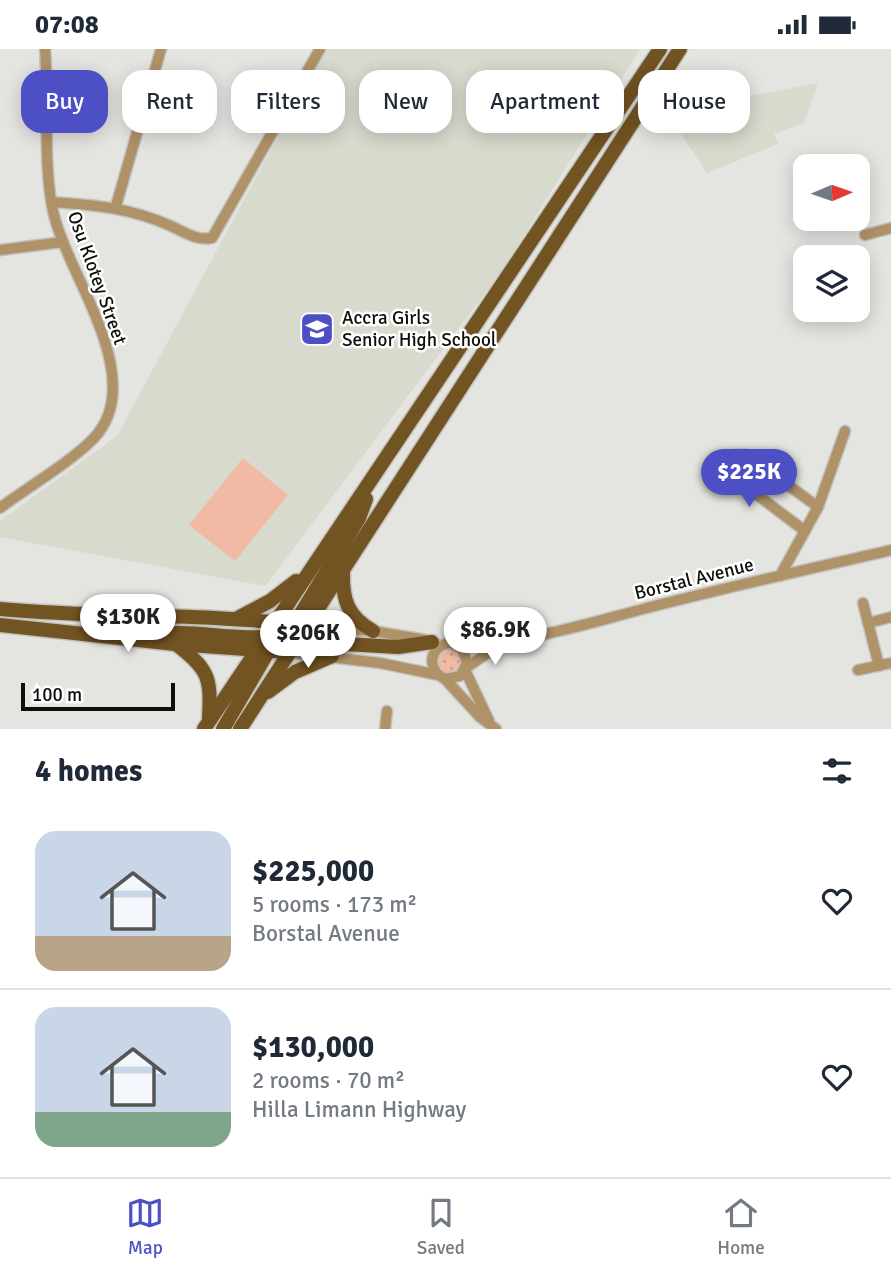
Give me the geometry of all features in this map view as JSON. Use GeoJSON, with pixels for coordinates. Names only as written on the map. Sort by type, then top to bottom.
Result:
{"type":"FeatureCollection","features":[{"type":"Feature","properties":{"kind":"main road"},"geometry":{"type":"LineString","coordinates":[[223,729],[307,571],[371,484],[660,49]]}},
{"type":"Feature","properties":{"kind":"main road"},"geometry":{"type":"LineString","coordinates":[[137,638],[164,632],[269,640],[294,636],[343,570],[680,49]]}},
{"type":"Feature","properties":{"kind":"main road"},"geometry":{"type":"LineString","coordinates":[[240,729],[261,697],[359,517],[371,484]]}},
{"type":"Feature","properties":{"kind":"main road"},"geometry":{"type":"LineString","coordinates":[[343,570],[342,586],[348,610],[358,622],[373,631]]}},
{"type":"Feature","properties":{"kind":"main road"},"geometry":{"type":"LineString","coordinates":[[0,609],[93,617],[233,620],[271,601],[307,571]]}},
{"type":"Feature","properties":{"kind":"main road"},"geometry":{"type":"LineString","coordinates":[[233,620],[269,640]]}},
{"type":"Feature","properties":{"kind":"main road"},"geometry":{"type":"LineString","coordinates":[[0,625],[175,644],[269,640],[294,636],[398,647],[443,643]]}},
{"type":"Feature","properties":{"kind":"main road"},"geometry":{"type":"LineString","coordinates":[[206,724],[269,640]]}},
{"type":"Feature","properties":{"kind":"main road"},"geometry":{"type":"LineString","coordinates":[[175,644],[205,670],[210,689],[206,724]]}},
{"type":"Feature","properties":{"kind":"main road"},"geometry":{"type":"LineString","coordinates":[[261,697],[295,672],[332,656]]}},
{"type":"Feature","properties":{"kind":"street","name":"Osu Klotey Street"},"geometry":{"type":"LineString","coordinates":[[0,508],[93,439],[107,421],[114,393],[107,348],[63,242],[52,202],[45,49]]}},
{"type":"Feature","properties":{"kind":"street"},"geometry":{"type":"LineString","coordinates":[[116,206],[161,49]]}},
{"type":"Feature","properties":{"kind":"street"},"geometry":{"type":"LineString","coordinates":[[52,202],[116,206],[149,216],[196,238],[212,237],[320,49]]}},
{"type":"Feature","properties":{"kind":"street"},"geometry":{"type":"LineString","coordinates":[[865,235],[891,228]]}},
{"type":"Feature","properties":{"kind":"street"},"geometry":{"type":"LineString","coordinates":[[0,250],[63,242]]}},
{"type":"Feature","properties":{"kind":"street"},"geometry":{"type":"LineString","coordinates":[[780,576],[818,507],[845,431]]}},
{"type":"Feature","properties":{"kind":"street"},"geometry":{"type":"LineString","coordinates":[[805,531],[732,476],[728,467],[735,455],[747,456],[818,507]]}},
{"type":"Feature","properties":{"kind":"street","name":"Borstal Avenue"},"geometry":{"type":"LineString","coordinates":[[294,636],[373,631],[443,643],[505,642],[553,634],[891,550]]}},
{"type":"Feature","properties":{"kind":"street"},"geometry":{"type":"LineString","coordinates":[[863,603],[879,666]]}},
{"type":"Feature","properties":{"kind":"street"},"geometry":{"type":"LineString","coordinates":[[867,623],[891,617]]}},
{"type":"Feature","properties":{"kind":"street"},"geometry":{"type":"LineString","coordinates":[[294,636],[332,656],[442,677],[457,678],[466,669]]}},
{"type":"Feature","properties":{"kind":"street","name":"Borstal Avenue"},"geometry":{"type":"LineString","coordinates":[[466,669],[505,642]]}},
{"type":"Feature","properties":{"kind":"street"},"geometry":{"type":"LineString","coordinates":[[443,643],[465,653],[466,669],[494,728],[442,677],[432,659],[443,643]]}},
{"type":"Feature","properties":{"kind":"street"},"geometry":{"type":"LineString","coordinates":[[858,670],[891,663]]}},
{"type":"Feature","properties":{"kind":"street"},"geometry":{"type":"LineString","coordinates":[[385,729],[387,712]]}},
{"type":"Feature","properties":{"kind":"shaded area","name":"Accra Girls Senior High School"},"geometry":{"type":"Polygon","coordinates":[[[325,49],[640,49],[624,75],[624,70],[466,70],[466,133],[588,133],[501,272],[265,586],[0,537],[0,521],[117,436],[280,133],[345,133],[345,70],[314,70],[325,49]]]}},
{"type":"Feature","properties":{"kind":"shaded area"},"geometry":{"type":"Polygon","coordinates":[[[818,83],[804,123],[774,134],[778,144],[707,173],[680,133],[750,133],[750,96],[818,83]]]}},
{"type":"Feature","properties":{"kind":"shaded area"},"geometry":{"type":"Polygon","coordinates":[[[243,458],[288,495],[235,561],[189,525],[243,458]]]}},
{"type":"Feature","properties":{"kind":"shaded area"},"geometry":{"type":"Polygon","coordinates":[[[449,648],[458,652],[462,661],[458,670],[449,674],[440,670],[436,661],[440,652],[449,648]]]}},
{"type":"Feature","properties":{"kind":"place","name":"Accra Girls Senior High School"},"geometry":{"type":"Point","coordinates":[317,329]}}]}
